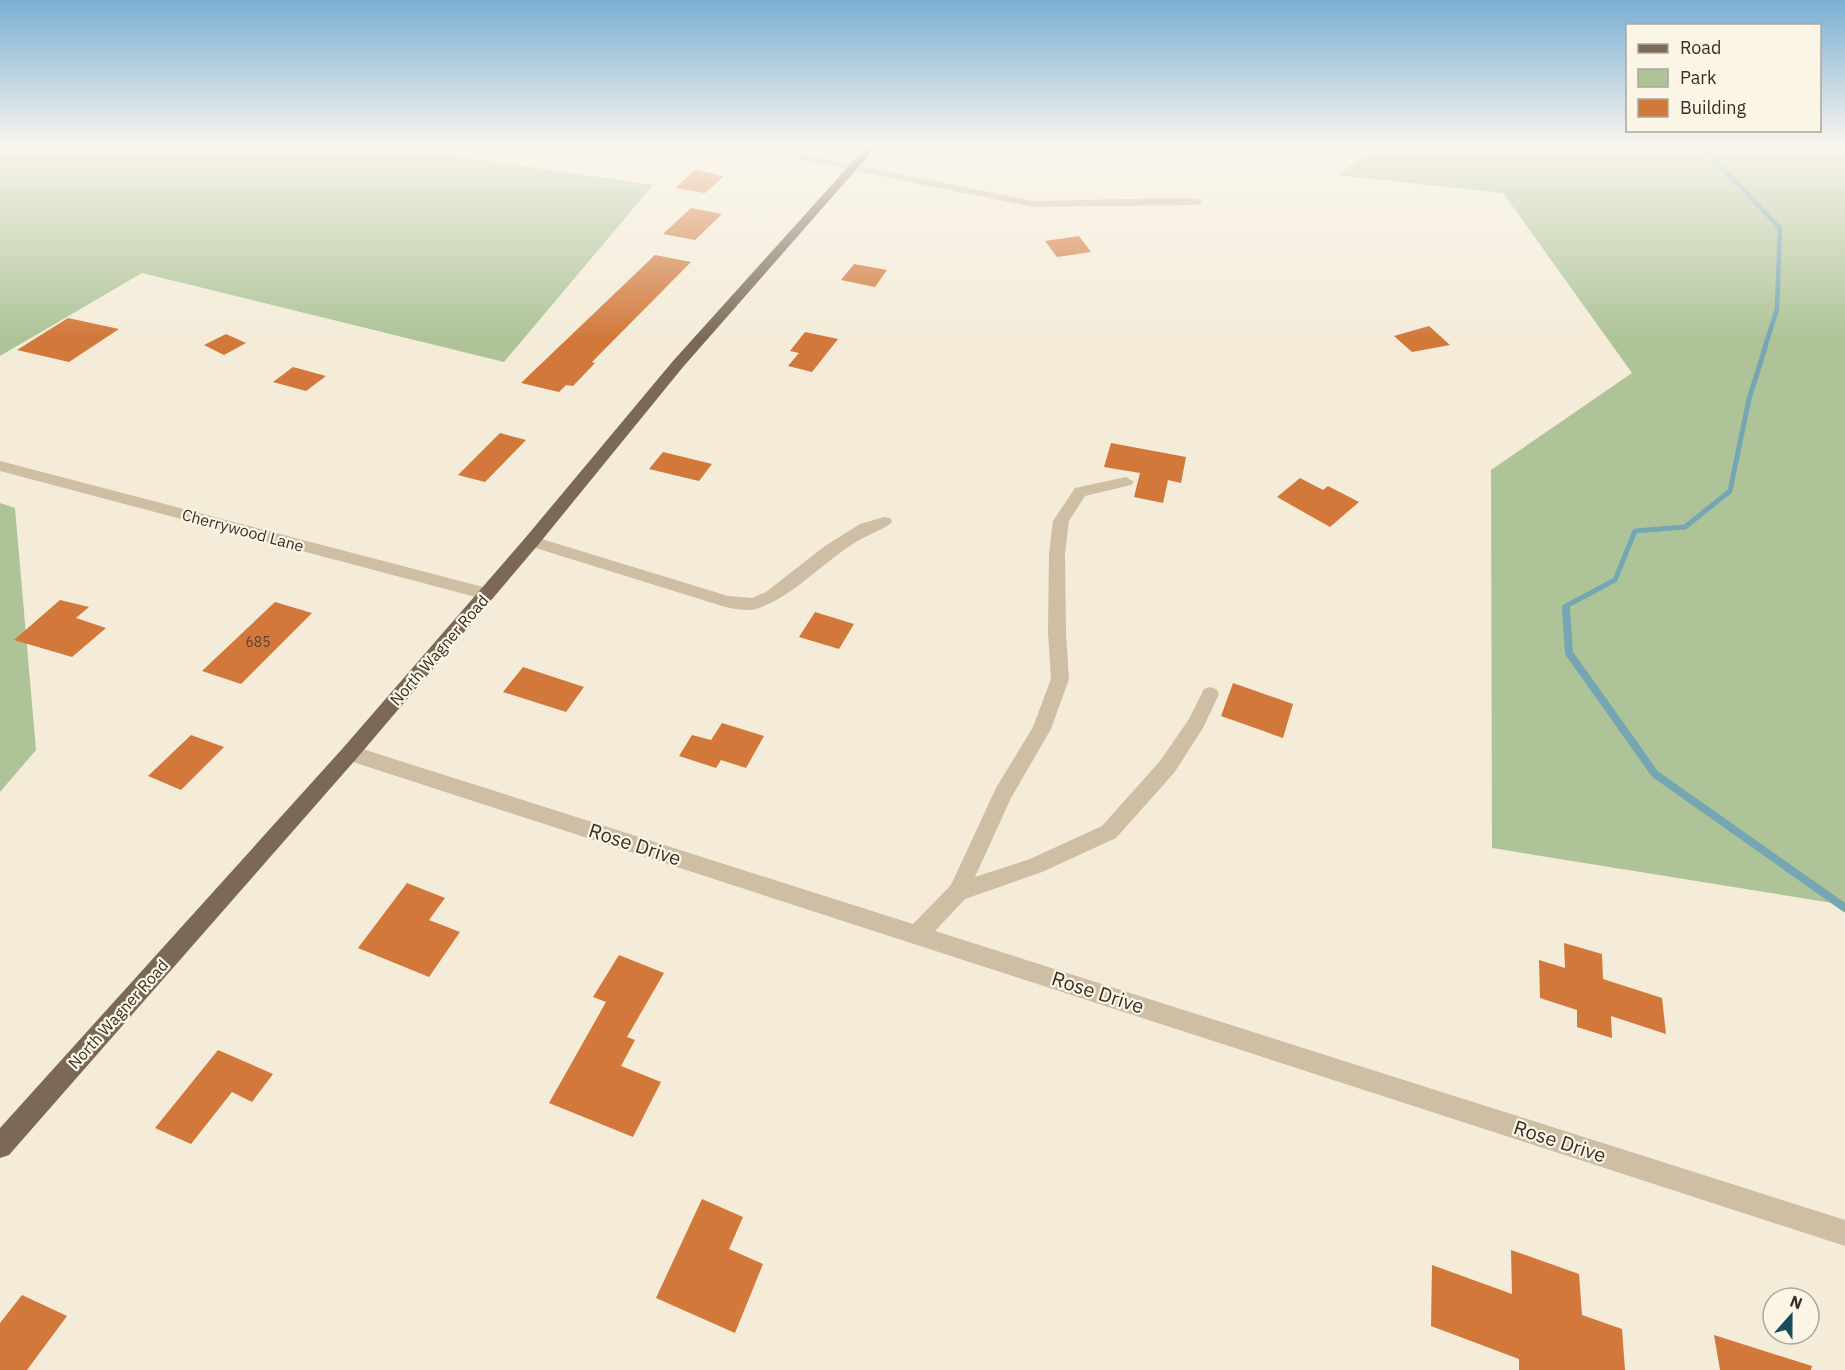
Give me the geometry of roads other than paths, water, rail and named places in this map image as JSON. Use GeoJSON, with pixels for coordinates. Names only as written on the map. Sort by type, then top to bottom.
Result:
{"type":"FeatureCollection","features":[{"type":"Feature","properties":{"kind":"main road","name":"North Wagner Road"},"geometry":{"type":"LineString","coordinates":[[0,1146],[350,753],[532,541],[678,364],[813,211]]}},
{"type":"Feature","properties":{"kind":"street","name":"Cherrywood Lane"},"geometry":{"type":"LineString","coordinates":[[0,466],[487,594]]}},
{"type":"Feature","properties":{"kind":"street"},"geometry":{"type":"LineString","coordinates":[[918,934],[958,892],[1003,794],[1042,729],[1060,679],[1057,565],[1061,520],[1080,492],[1126,482]]}},
{"type":"Feature","properties":{"kind":"street"},"geometry":{"type":"LineString","coordinates":[[532,541],[728,602],[753,604],[780,590],[831,549],[866,528],[884,522]]}},
{"type":"Feature","properties":{"kind":"street"},"geometry":{"type":"LineString","coordinates":[[958,892],[1035,866],[1109,832],[1167,767],[1196,723],[1210,694]]}},
{"type":"Feature","properties":{"kind":"street","name":"Rose Drive"},"geometry":{"type":"LineString","coordinates":[[350,753],[1845,1233]]}},
{"type":"Feature","properties":{"kind":"waterway"},"geometry":{"type":"LineString","coordinates":[[1764,211],[1780,228],[1777,309],[1764,350]]}},
{"type":"Feature","properties":{"kind":"waterway"},"geometry":{"type":"LineString","coordinates":[[1566,608],[1615,580],[1635,531],[1685,527],[1730,491],[1749,399],[1765,348]]}},
{"type":"Feature","properties":{"kind":"waterway"},"geometry":{"type":"LineString","coordinates":[[1566,608],[1569,653],[1655,774],[1845,908]]}}]}
